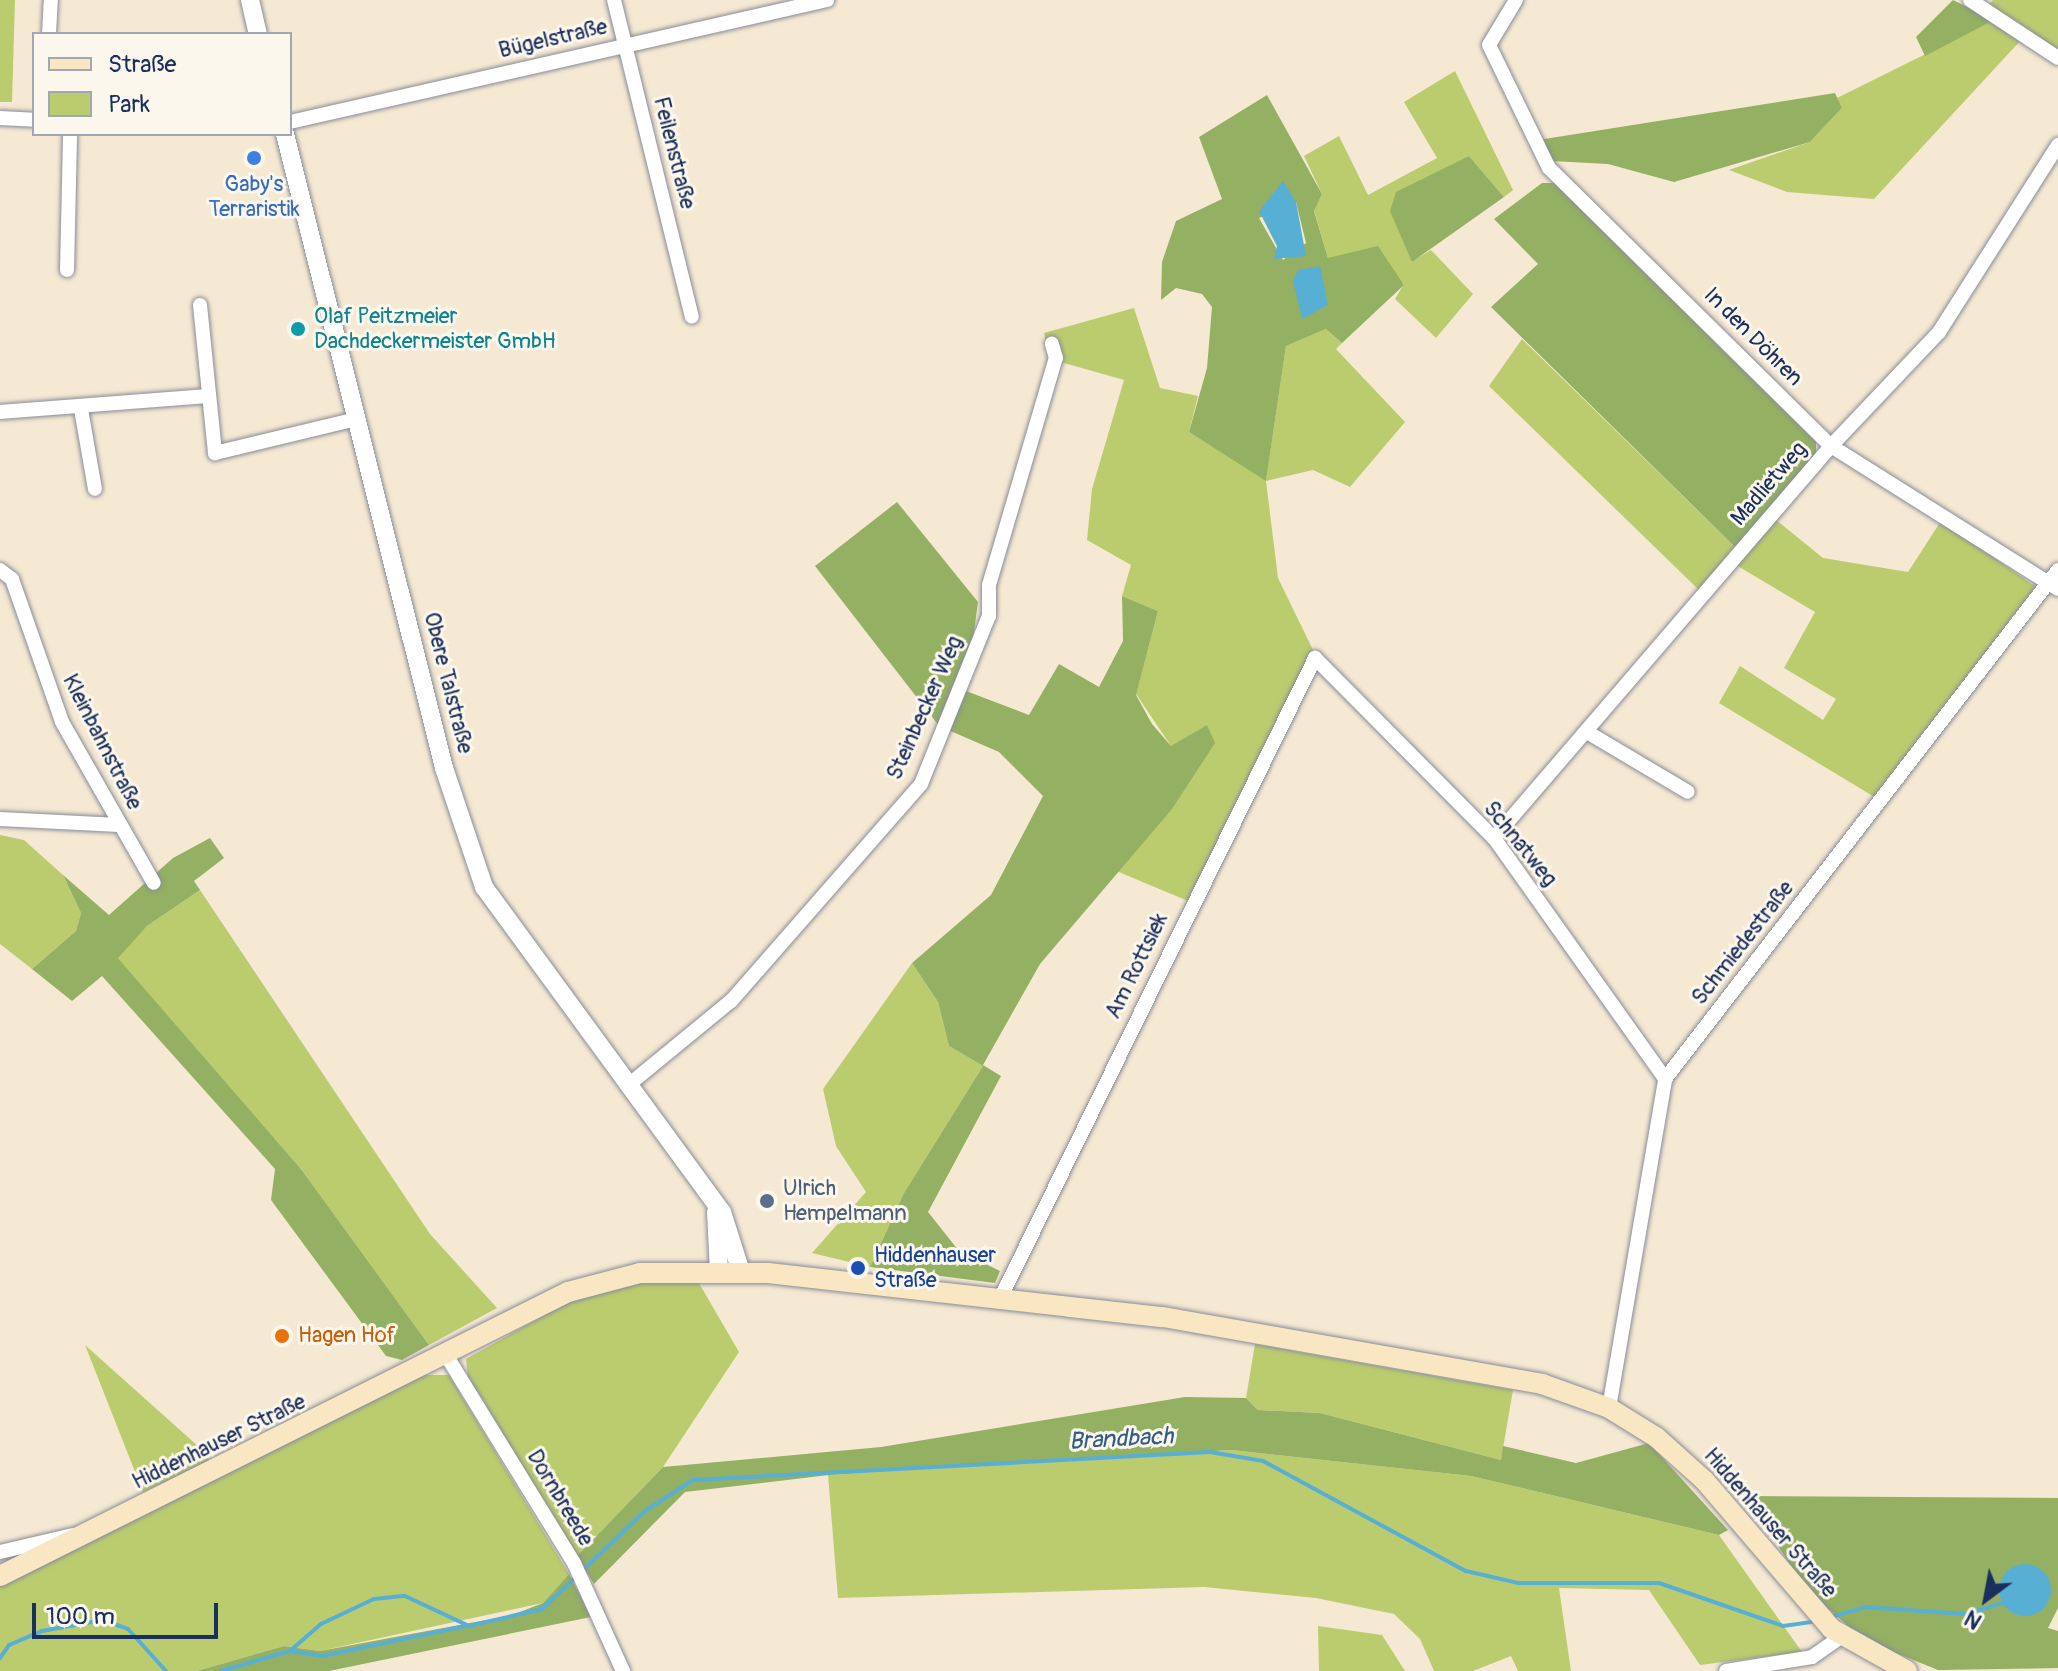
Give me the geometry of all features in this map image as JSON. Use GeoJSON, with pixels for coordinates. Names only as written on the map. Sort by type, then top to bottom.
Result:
{"type":"FeatureCollection","features":[{"type":"Feature","properties":{"kind":"main road","name":"Hiddenhauser Straße"},"geometry":{"type":"LineString","coordinates":[[0,1576],[593,1283],[719,1271],[741,1272],[1002,1295],[1431,1363],[1542,1384],[1609,1408],[1682,1458],[1830,1627],[1907,1671]]}},
{"type":"Feature","properties":{"kind":"street"},"geometry":{"type":"LineString","coordinates":[[49,32],[51,0]]}},
{"type":"Feature","properties":{"kind":"street"},"geometry":{"type":"LineString","coordinates":[[250,0],[258,32]]}},
{"type":"Feature","properties":{"kind":"street","name":"Feilenstraße"},"geometry":{"type":"LineString","coordinates":[[614,0],[692,317]]}},
{"type":"Feature","properties":{"kind":"street","name":"Bügelstraße"},"geometry":{"type":"LineString","coordinates":[[292,122],[827,0]]}},
{"type":"Feature","properties":{"kind":"street","name":"In den Döhren"},"geometry":{"type":"LineString","coordinates":[[1516,0],[1489,45],[1549,168],[1831,446],[2055,581]]}},
{"type":"Feature","properties":{"kind":"street"},"geometry":{"type":"LineString","coordinates":[[1970,0],[2058,58]]}},
{"type":"Feature","properties":{"kind":"street"},"geometry":{"type":"LineString","coordinates":[[0,118],[32,120]]}},
{"type":"Feature","properties":{"kind":"street"},"geometry":{"type":"LineString","coordinates":[[67,270],[70,136]]}},
{"type":"Feature","properties":{"kind":"street","name":"Obere Talstraße"},"geometry":{"type":"LineString","coordinates":[[286,136],[454,803],[484,887],[701,1181],[740,1249],[741,1272]]}},
{"type":"Feature","properties":{"kind":"street","name":"Madlietweg"},"geometry":{"type":"LineString","coordinates":[[1494,838],[1831,446],[1939,332],[2058,145]]}},
{"type":"Feature","properties":{"kind":"street"},"geometry":{"type":"LineString","coordinates":[[200,305],[215,453],[357,419]]}},
{"type":"Feature","properties":{"kind":"street","name":"Steinbecker Weg"},"geometry":{"type":"LineString","coordinates":[[631,1083],[731,1001],[921,784],[989,616],[989,585],[1056,358],[1052,344]]}},
{"type":"Feature","properties":{"kind":"street"},"geometry":{"type":"LineString","coordinates":[[1,412],[81,409],[207,396]]}},
{"type":"Feature","properties":{"kind":"street"},"geometry":{"type":"LineString","coordinates":[[81,409],[95,489]]}},
{"type":"Feature","properties":{"kind":"street","name":"Kleinbahnstraße"},"geometry":{"type":"LineString","coordinates":[[2,570],[62,722],[154,883]]}},
{"type":"Feature","properties":{"kind":"street","name":"Schmiedestraße"},"geometry":{"type":"LineString","coordinates":[[1609,1408],[1665,1079],[2055,581]]}},
{"type":"Feature","properties":{"kind":"street","name":"Schnatweg"},"geometry":{"type":"LineString","coordinates":[[1315,658],[1494,838],[1665,1079]]}},
{"type":"Feature","properties":{"kind":"street","name":"Am Rottsiek"},"geometry":{"type":"LineString","coordinates":[[1002,1295],[1315,658]]}},
{"type":"Feature","properties":{"kind":"street"},"geometry":{"type":"LineString","coordinates":[[1587,732],[1688,792]]}},
{"type":"Feature","properties":{"kind":"street"},"geometry":{"type":"LineString","coordinates":[[0,819],[119,825]]}},
{"type":"Feature","properties":{"kind":"street","name":"Obere Talstraße"},"geometry":{"type":"LineString","coordinates":[[701,1181],[717,1214],[719,1271]]}},
{"type":"Feature","properties":{"kind":"street","name":"Dornbreede"},"geometry":{"type":"LineString","coordinates":[[446,1355],[576,1567],[623,1671]]}},
{"type":"Feature","properties":{"kind":"street"},"geometry":{"type":"LineString","coordinates":[[0,1552],[83,1534]]}},
{"type":"Feature","properties":{"kind":"street"},"geometry":{"type":"LineString","coordinates":[[1726,1671],[1812,1657],[1830,1627]]}},
{"type":"Feature","properties":{"kind":"green space"},"geometry":{"type":"Polygon","coordinates":[[[0,0],[15,0],[12,102],[0,102],[0,0]]]}},
{"type":"Feature","properties":{"kind":"green space"},"geometry":{"type":"Polygon","coordinates":[[[1953,0],[1994,20],[1925,56],[1916,37],[1953,0]]]}},
{"type":"Feature","properties":{"kind":"green space"},"geometry":{"type":"Polygon","coordinates":[[[1993,0],[2058,0],[2058,53],[1988,6],[1993,0]]]}},
{"type":"Feature","properties":{"kind":"green space"},"geometry":{"type":"Polygon","coordinates":[[[1994,20],[2022,39],[1874,199],[1787,192],[1729,170],[1810,142],[1842,108],[1837,98],[1994,20]]]}},
{"type":"Feature","properties":{"kind":"green space"},"geometry":{"type":"Polygon","coordinates":[[[1455,71],[1513,190],[1504,197],[1469,156],[1411,262],[1431,250],[1473,294],[1436,338],[1395,299],[1404,284],[1328,258],[1314,210],[1322,194],[1304,156],[1339,136],[1368,195],[1437,158],[1404,102],[1455,71]]]}},
{"type":"Feature","properties":{"kind":"green space"},"geometry":{"type":"Polygon","coordinates":[[[1835,93],[1842,108],[1810,142],[1674,182],[1608,164],[1552,161],[1538,140],[1835,93]]]}},
{"type":"Feature","properties":{"kind":"green space"},"geometry":{"type":"Polygon","coordinates":[[[1267,95],[1322,194],[1314,211],[1328,258],[1378,246],[1404,285],[1342,343],[1326,329],[1286,346],[1266,481],[1189,432],[1207,368],[1212,307],[1202,294],[1176,288],[1161,300],[1162,262],[1176,221],[1222,199],[1199,137],[1267,95]],[[1296,202],[1259,218],[1283,260],[1306,243],[1296,202]]]}},
{"type":"Feature","properties":{"kind":"green space"},"geometry":{"type":"Polygon","coordinates":[[[1469,156],[1504,197],[1412,262],[1390,211],[1396,192],[1469,156]]]}},
{"type":"Feature","properties":{"kind":"green space"},"geometry":{"type":"Polygon","coordinates":[[[1542,183],[1554,183],[1816,442],[1816,454],[1736,548],[1491,307],[1538,264],[1494,219],[1542,183]]]}},
{"type":"Feature","properties":{"kind":"green space"},"geometry":{"type":"Polygon","coordinates":[[[1134,308],[1160,388],[1198,396],[1189,432],[1266,480],[1286,346],[1326,329],[1342,343],[1336,349],[1405,422],[1350,487],[1313,470],[1266,481],[1278,578],[1313,650],[1188,901],[1114,870],[1172,809],[1171,746],[1136,694],[1158,611],[1122,596],[1131,565],[1087,540],[1092,489],[1124,380],[1050,359],[1044,333],[1134,308]]]}},
{"type":"Feature","properties":{"kind":"green space"},"geometry":{"type":"Polygon","coordinates":[[[1522,339],[1736,548],[1701,592],[1489,386],[1522,339]]]}},
{"type":"Feature","properties":{"kind":"green space"},"geometry":{"type":"Polygon","coordinates":[[[897,502],[978,602],[966,691],[1029,715],[1059,664],[1099,687],[1123,641],[1122,596],[1158,611],[1136,695],[1152,724],[1171,746],[1207,725],[1215,743],[1172,809],[1040,964],[983,1065],[1001,1076],[928,1212],[959,1251],[1000,1271],[995,1283],[870,1267],[904,1193],[983,1066],[949,1046],[938,1002],[912,963],[991,895],[1043,796],[999,752],[939,726],[815,566],[897,502]]]}},
{"type":"Feature","properties":{"kind":"green space"},"geometry":{"type":"Polygon","coordinates":[[[1776,520],[1823,558],[1908,572],[1941,521],[2039,589],[1876,798],[1719,703],[1740,666],[1823,720],[1836,699],[1784,668],[1815,612],[1736,565],[1776,520]]]}},
{"type":"Feature","properties":{"kind":"green space"},"geometry":{"type":"Polygon","coordinates":[[[0,835],[24,840],[63,875],[81,913],[76,931],[32,969],[0,944],[0,835]]]}},
{"type":"Feature","properties":{"kind":"green space"},"geometry":{"type":"Polygon","coordinates":[[[210,838],[224,858],[194,881],[200,890],[147,926],[118,958],[301,1169],[429,1345],[402,1360],[386,1356],[271,1200],[275,1169],[102,976],[72,1001],[32,969],[76,931],[81,913],[63,875],[109,915],[173,858],[210,838]]]}},
{"type":"Feature","properties":{"kind":"green space"},"geometry":{"type":"Polygon","coordinates":[[[200,890],[430,1234],[497,1308],[429,1345],[301,1169],[117,957],[147,926],[200,890]]]}},
{"type":"Feature","properties":{"kind":"green space"},"geometry":{"type":"Polygon","coordinates":[[[912,963],[938,1002],[949,1046],[983,1066],[904,1193],[870,1267],[812,1253],[866,1192],[836,1146],[823,1089],[912,963]]]}},
{"type":"Feature","properties":{"kind":"green space"},"geometry":{"type":"Polygon","coordinates":[[[696,1278],[739,1352],[663,1467],[577,1556],[468,1379],[466,1359],[579,1296],[645,1280],[696,1278]]]}},
{"type":"Feature","properties":{"kind":"green space"},"geometry":{"type":"Polygon","coordinates":[[[1255,1344],[1513,1390],[1501,1460],[1320,1413],[1258,1410],[1246,1398],[1255,1344]]]}},
{"type":"Feature","properties":{"kind":"green space"},"geometry":{"type":"Polygon","coordinates":[[[85,1345],[199,1447],[210,1461],[143,1492],[85,1345]]]}},
{"type":"Feature","properties":{"kind":"green space"},"geometry":{"type":"Polygon","coordinates":[[[425,1375],[449,1375],[569,1574],[543,1603],[320,1651],[284,1646],[197,1671],[0,1671],[0,1584],[425,1375]]]}},
{"type":"Feature","properties":{"kind":"green space"},"geometry":{"type":"Polygon","coordinates":[[[1185,1397],[1246,1398],[1258,1410],[1320,1413],[1501,1460],[1503,1446],[1576,1463],[1649,1443],[1728,1530],[1719,1535],[1471,1476],[1231,1450],[829,1475],[685,1492],[594,1584],[577,1556],[663,1467],[881,1447],[1185,1397]]]}},
{"type":"Feature","properties":{"kind":"green space"},"geometry":{"type":"Polygon","coordinates":[[[1231,1450],[1471,1476],[1719,1535],[1802,1652],[1700,1665],[1649,1590],[1559,1588],[1571,1671],[1518,1671],[1511,1656],[1473,1671],[1434,1671],[1420,1639],[1394,1614],[1316,1598],[1204,1587],[838,1598],[828,1475],[1231,1450]]]}},
{"type":"Feature","properties":{"kind":"green space"},"geometry":{"type":"Polygon","coordinates":[[[1745,1496],[2058,1498],[2058,1608],[2048,1628],[2058,1631],[2058,1668],[1938,1670],[1864,1640],[1807,1590],[1745,1496]]]}},
{"type":"Feature","properties":{"kind":"green space"},"geometry":{"type":"Polygon","coordinates":[[[569,1574],[591,1617],[329,1671],[197,1671],[284,1646],[320,1651],[512,1615],[543,1603],[569,1574]]]}},
{"type":"Feature","properties":{"kind":"green space"},"geometry":{"type":"Polygon","coordinates":[[[1318,1626],[1382,1635],[1405,1671],[1319,1671],[1318,1626]]]}},
{"type":"Feature","properties":{"kind":"water"},"geometry":{"type":"Polygon","coordinates":[[[1283,181],[1296,202],[1306,256],[1274,259],[1277,246],[1259,211],[1283,181]]]}},
{"type":"Feature","properties":{"kind":"water"},"geometry":{"type":"Polygon","coordinates":[[[1320,266],[1328,305],[1302,319],[1293,281],[1298,270],[1320,266]]]}},
{"type":"Feature","properties":{"kind":"water"},"geometry":{"type":"Polygon","coordinates":[[[2025,1564],[2043,1572],[2051,1590],[2043,1608],[2025,1616],[2007,1608],[1999,1590],[2007,1572],[2025,1564]]]}},
{"type":"Feature","properties":{"kind":"waterway","name":"Brandbach"},"geometry":{"type":"LineString","coordinates":[[583,1570],[645,1511],[693,1480],[1210,1452],[1263,1461],[1466,1571],[1518,1583],[1659,1583],[1783,1626],[1818,1621]]}},
{"type":"Feature","properties":{"kind":"waterway","name":"Brandbach"},"geometry":{"type":"LineString","coordinates":[[221,1671],[290,1651],[321,1624],[374,1599],[405,1596],[469,1626],[542,1609],[577,1576]]}},
{"type":"Feature","properties":{"kind":"waterway","name":"Brandbach"},"geometry":{"type":"LineString","coordinates":[[1831,1617],[1865,1607],[1966,1614],[2006,1602]]}},
{"type":"Feature","properties":{"kind":"waterway","name":"Brandbach"},"geometry":{"type":"LineString","coordinates":[[0,1658],[9,1645],[42,1631],[103,1620],[128,1629],[166,1671]]}},
{"type":"Feature","properties":{"kind":"waterway"},"geometry":{"type":"LineString","coordinates":[[291,1651],[322,1656],[466,1626]]}},
{"type":"Feature","properties":{"kind":"place","name":"Gaby's Terraristik"},"geometry":{"type":"Point","coordinates":[254,158]}},
{"type":"Feature","properties":{"kind":"place","name":"Olaf Peitzmeier Dachdeckermeister GmbH"},"geometry":{"type":"Point","coordinates":[298,329]}},
{"type":"Feature","properties":{"kind":"place","name":"Ulrich Hempelmann"},"geometry":{"type":"Point","coordinates":[767,1201]}},
{"type":"Feature","properties":{"kind":"place","name":"Hiddenhauser Straße"},"geometry":{"type":"Point","coordinates":[858,1268]}},
{"type":"Feature","properties":{"kind":"place","name":"Hagen Hof"},"geometry":{"type":"Point","coordinates":[282,1336]}}]}
